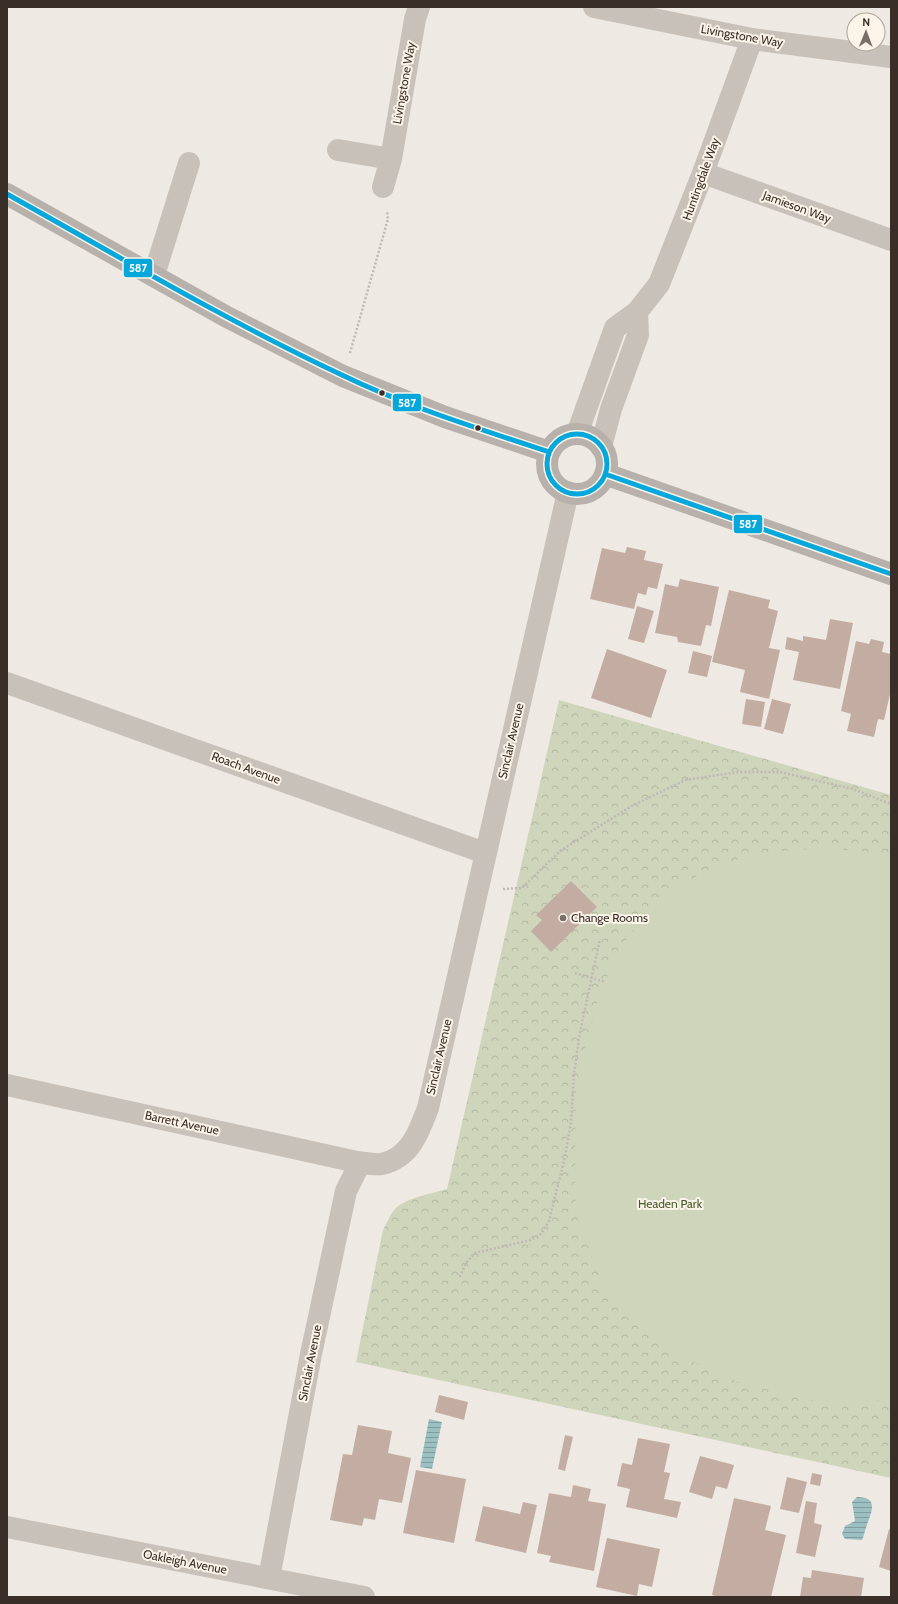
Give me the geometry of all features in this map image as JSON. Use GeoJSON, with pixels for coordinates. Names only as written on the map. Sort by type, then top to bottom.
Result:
{"type":"FeatureCollection","features":[{"type":"Feature","properties":{"kind":"main road"},"geometry":{"type":"LineString","coordinates":[[7,194],[227,317],[343,376],[445,417],[549,452]]}},
{"type":"Feature","properties":{"kind":"main road"},"geometry":{"type":"LineString","coordinates":[[577,434],[595,440],[605,455],[607,465],[605,474],[594,488],[577,494],[559,488],[550,476],[547,462],[549,452],[560,439],[568,435],[577,434]]}},
{"type":"Feature","properties":{"kind":"main road"},"geometry":{"type":"LineString","coordinates":[[605,474],[891,574]]}},
{"type":"Feature","properties":{"kind":"street","name":"Livingstone Way"},"geometry":{"type":"LineString","coordinates":[[385,195],[414,19],[419,7]]}},
{"type":"Feature","properties":{"kind":"street","name":"Livingstone Way"},"geometry":{"type":"LineString","coordinates":[[594,7],[752,39],[891,57]]}},
{"type":"Feature","properties":{"kind":"street","name":"Huntingdale Way"},"geometry":{"type":"LineString","coordinates":[[577,434],[615,328],[637,312],[650,298],[659,284],[703,173],[752,39]]}},
{"type":"Feature","properties":{"kind":"street"},"geometry":{"type":"LineString","coordinates":[[338,150],[391,159]]}},
{"type":"Feature","properties":{"kind":"street"},"geometry":{"type":"LineString","coordinates":[[154,275],[189,163]]}},
{"type":"Feature","properties":{"kind":"street","name":"Jamieson Way"},"geometry":{"type":"LineString","coordinates":[[703,173],[891,240]]}},
{"type":"Feature","properties":{"kind":"street"},"geometry":{"type":"LineString","coordinates":[[601,447],[611,409],[638,335],[637,312]]}},
{"type":"Feature","properties":{"kind":"street","name":"Sinclair Avenue"},"geometry":{"type":"LineString","coordinates":[[269,1578],[315,1338],[346,1191],[356,1171],[357,1162],[381,1164],[394,1160],[410,1147],[420,1132],[432,1089],[476,889],[568,492]]}},
{"type":"Feature","properties":{"kind":"street","name":"Roach Avenue"},"geometry":{"type":"LineString","coordinates":[[7,683],[485,853]]}},
{"type":"Feature","properties":{"kind":"street","name":"Barrett Avenue"},"geometry":{"type":"LineString","coordinates":[[7,1085],[357,1162]]}},
{"type":"Feature","properties":{"kind":"street","name":"Oakleigh Avenue"},"geometry":{"type":"LineString","coordinates":[[7,1527],[364,1597]]}},
{"type":"Feature","properties":{"kind":"path"},"geometry":{"type":"LineString","coordinates":[[343,376],[388,219],[385,195]]}},
{"type":"Feature","properties":{"kind":"path"},"geometry":{"type":"LineString","coordinates":[[476,889],[522,888],[560,851],[630,807],[685,780],[738,772],[780,772],[853,789],[891,804]]}},
{"type":"Feature","properties":{"kind":"path"},"geometry":{"type":"LineString","coordinates":[[460,1277],[466,1263],[475,1252],[531,1240],[541,1234],[549,1221],[565,1157],[571,1122],[575,1067],[591,978],[600,939]]}},
{"type":"Feature","properties":{"kind":"path"},"geometry":{"type":"LineString","coordinates":[[575,973],[605,982]]}},
{"type":"Feature","properties":{"kind":"green space","name":"Headen Park"},"geometry":{"type":"Polygon","coordinates":[[[559,700],[891,795],[891,1478],[356,1362],[383,1230],[392,1213],[400,1204],[420,1196],[447,1189],[559,700]]]}},
{"type":"Feature","properties":{"kind":"green space"},"geometry":{"type":"Polygon","coordinates":[[[823,848],[869,852],[891,862],[891,1399],[862,1402],[817,1401],[740,1383],[662,1348],[603,1286],[577,1217],[575,1191],[576,1089],[598,998],[618,952],[637,925],[664,898],[697,876],[728,862],[768,852],[823,848]]]}},
{"type":"Feature","properties":{"kind":"water"},"geometry":{"type":"Polygon","coordinates":[[[429,1419],[442,1422],[432,1469],[420,1467],[429,1419]]]}},
{"type":"Feature","properties":{"kind":"water"},"geometry":{"type":"Polygon","coordinates":[[[857,1497],[869,1500],[872,1507],[871,1512],[862,1540],[845,1539],[842,1534],[845,1526],[855,1521],[852,1502],[857,1497]]]}},
{"type":"Feature","properties":{"kind":"building"},"geometry":{"type":"Polygon","coordinates":[[[627,547],[646,551],[644,560],[663,564],[657,589],[648,587],[646,595],[638,593],[634,609],[590,599],[602,548],[625,553],[627,547]]]}},
{"type":"Feature","properties":{"kind":"building"},"geometry":{"type":"Polygon","coordinates":[[[680,579],[719,587],[711,626],[706,625],[701,646],[678,642],[677,637],[655,633],[665,584],[678,587],[680,579]]]}},
{"type":"Feature","properties":{"kind":"building"},"geometry":{"type":"Polygon","coordinates":[[[729,590],[770,600],[768,608],[778,611],[769,648],[780,650],[769,699],[740,692],[745,670],[712,662],[729,590]]]}},
{"type":"Feature","properties":{"kind":"building"},"geometry":{"type":"Polygon","coordinates":[[[637,606],[654,611],[644,643],[628,639],[637,606]]]}},
{"type":"Feature","properties":{"kind":"building"},"geometry":{"type":"Polygon","coordinates":[[[830,619],[853,623],[840,689],[793,680],[799,652],[785,649],[787,637],[803,641],[803,636],[826,640],[830,619]]]}},
{"type":"Feature","properties":{"kind":"building"},"geometry":{"type":"Polygon","coordinates":[[[871,639],[884,642],[882,652],[891,654],[891,690],[884,720],[878,719],[874,737],[847,731],[851,714],[841,711],[856,641],[869,644],[871,639]]]}},
{"type":"Feature","properties":{"kind":"building"},"geometry":{"type":"Polygon","coordinates":[[[607,649],[667,670],[651,718],[591,698],[607,649]]]}},
{"type":"Feature","properties":{"kind":"building"},"geometry":{"type":"Polygon","coordinates":[[[693,651],[712,656],[707,677],[688,673],[693,651]]]}},
{"type":"Feature","properties":{"kind":"building"},"geometry":{"type":"Polygon","coordinates":[[[746,699],[765,702],[761,727],[742,724],[746,699]]]}},
{"type":"Feature","properties":{"kind":"building"},"geometry":{"type":"Polygon","coordinates":[[[772,699],[791,704],[783,734],[764,729],[772,699]]]}},
{"type":"Feature","properties":{"kind":"building","name":"Change Rooms"},"geometry":{"type":"Polygon","coordinates":[[[571,881],[597,907],[551,952],[531,931],[542,920],[536,915],[571,881]]]}},
{"type":"Feature","properties":{"kind":"building"},"geometry":{"type":"Polygon","coordinates":[[[439,1395],[468,1402],[464,1420],[435,1412],[439,1395]]]}},
{"type":"Feature","properties":{"kind":"building"},"geometry":{"type":"Polygon","coordinates":[[[358,1425],[392,1431],[388,1453],[411,1458],[402,1503],[379,1499],[375,1520],[364,1518],[362,1526],[330,1520],[343,1454],[352,1455],[358,1425]]]}},
{"type":"Feature","properties":{"kind":"building"},"geometry":{"type":"Polygon","coordinates":[[[565,1435],[573,1437],[565,1471],[558,1469],[565,1435]]]}},
{"type":"Feature","properties":{"kind":"building"},"geometry":{"type":"Polygon","coordinates":[[[638,1438],[670,1444],[664,1472],[670,1473],[664,1499],[681,1502],[677,1518],[626,1507],[630,1489],[617,1486],[622,1463],[632,1465],[638,1438]]]}},
{"type":"Feature","properties":{"kind":"building"},"geometry":{"type":"Polygon","coordinates":[[[700,1456],[734,1465],[727,1489],[716,1486],[712,1499],[689,1492],[700,1456]]]}},
{"type":"Feature","properties":{"kind":"building"},"geometry":{"type":"Polygon","coordinates":[[[416,1470],[466,1479],[454,1543],[403,1533],[416,1470]]]}},
{"type":"Feature","properties":{"kind":"building"},"geometry":{"type":"Polygon","coordinates":[[[812,1473],[822,1475],[820,1486],[810,1484],[812,1473]]]}},
{"type":"Feature","properties":{"kind":"building"},"geometry":{"type":"Polygon","coordinates":[[[787,1477],[807,1482],[799,1513],[780,1509],[787,1477]]]}},
{"type":"Feature","properties":{"kind":"building"},"geometry":{"type":"Polygon","coordinates":[[[573,1485],[591,1489],[588,1501],[606,1504],[594,1571],[549,1562],[551,1556],[537,1553],[549,1493],[571,1497],[573,1485]]]}},
{"type":"Feature","properties":{"kind":"building"},"geometry":{"type":"Polygon","coordinates":[[[734,1498],[771,1506],[765,1530],[786,1535],[771,1597],[719,1597],[712,1595],[734,1498]]]}},
{"type":"Feature","properties":{"kind":"building"},"geometry":{"type":"Polygon","coordinates":[[[806,1501],[817,1503],[814,1523],[822,1525],[815,1557],[796,1553],[806,1501]]]}},
{"type":"Feature","properties":{"kind":"building"},"geometry":{"type":"Polygon","coordinates":[[[523,1502],[537,1505],[526,1553],[475,1541],[483,1506],[520,1514],[523,1502]]]}},
{"type":"Feature","properties":{"kind":"building"},"geometry":{"type":"Polygon","coordinates":[[[889,1529],[891,1530],[891,1571],[879,1567],[889,1529]]]}},
{"type":"Feature","properties":{"kind":"building"},"geometry":{"type":"Polygon","coordinates":[[[607,1538],[660,1549],[652,1587],[639,1584],[637,1596],[596,1587],[607,1538]]]}},
{"type":"Feature","properties":{"kind":"building"},"geometry":{"type":"Polygon","coordinates":[[[812,1570],[864,1578],[861,1597],[800,1597],[803,1577],[811,1578],[812,1570]]]}},
{"type":"Feature","properties":{"kind":"transit line","name":"587"},"geometry":{"type":"LineString","coordinates":[[7,194],[257,333],[367,387],[471,426],[549,452]]}},
{"type":"Feature","properties":{"kind":"transit line","name":"587"},"geometry":{"type":"LineString","coordinates":[[577,434],[593,439],[598,443],[602,448],[607,464],[602,480],[598,485],[593,489],[577,494],[561,489],[556,485],[552,480],[547,464],[552,448],[556,443],[561,439],[577,434]]}},
{"type":"Feature","properties":{"kind":"transit line","name":"587"},"geometry":{"type":"LineString","coordinates":[[605,474],[891,574]]}},
{"type":"Feature","properties":{"kind":"place","name":"Change Rooms"},"geometry":{"type":"Point","coordinates":[563,918]}}]}
